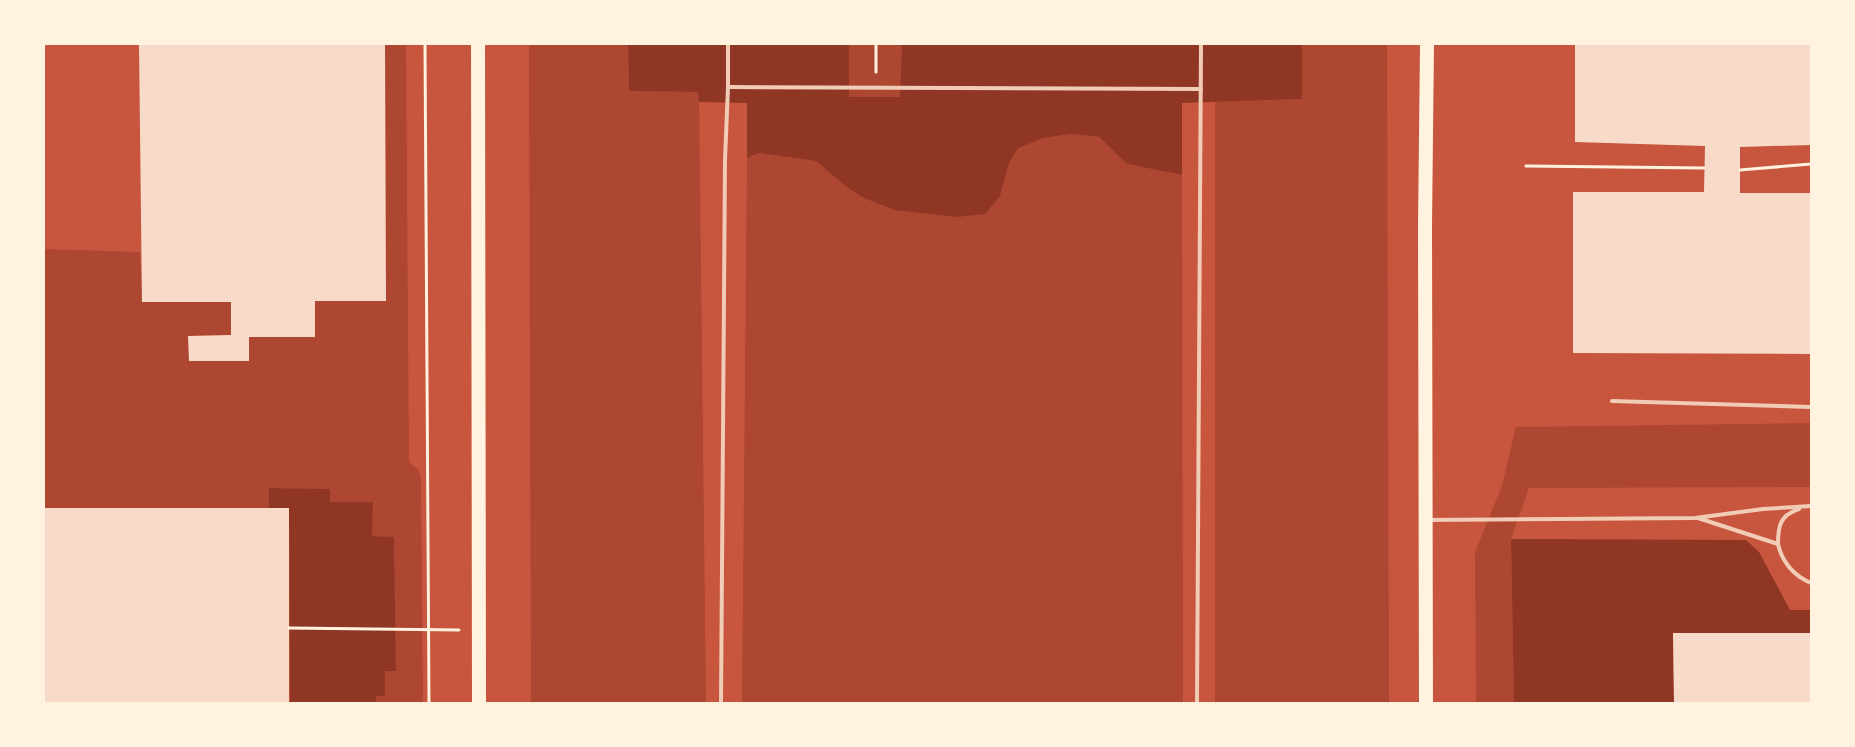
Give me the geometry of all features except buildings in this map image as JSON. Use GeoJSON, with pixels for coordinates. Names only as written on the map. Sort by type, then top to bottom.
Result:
{"type":"FeatureCollection","features":[{"type":"Feature","properties":{"kind":"highway"},"geometry":{"type":"LineString","coordinates":[[478,44],[479,703]]}},
{"type":"Feature","properties":{"kind":"highway"},"geometry":{"type":"LineString","coordinates":[[1426,703],[1425,226],[1427,44]]}},
{"type":"Feature","properties":{"kind":"lane"},"geometry":{"type":"LineString","coordinates":[[721,703],[725,160],[728,44]]}},
{"type":"Feature","properties":{"kind":"lane"},"geometry":{"type":"LineString","coordinates":[[1197,703],[1201,44]]}},
{"type":"Feature","properties":{"kind":"lane"},"geometry":{"type":"LineString","coordinates":[[728,86],[1201,89]]}},
{"type":"Feature","properties":{"kind":"lane"},"geometry":{"type":"LineString","coordinates":[[1612,401],[1811,407]]}},
{"type":"Feature","properties":{"kind":"lane"},"geometry":{"type":"LineString","coordinates":[[1425,520],[1695,518],[1763,509],[1809,506]]}},
{"type":"Feature","properties":{"kind":"lane"},"geometry":{"type":"LineString","coordinates":[[1809,506],[1793,511],[1782,519],[1778,526],[1778,544],[1780,556],[1788,566],[1811,583]]}},
{"type":"Feature","properties":{"kind":"lane"},"geometry":{"type":"LineString","coordinates":[[1695,518],[1778,544]]}},
{"type":"Feature","properties":{"kind":"path"},"geometry":{"type":"LineString","coordinates":[[425,44],[429,703]]}},
{"type":"Feature","properties":{"kind":"path"},"geometry":{"type":"LineString","coordinates":[[876,44],[876,88]]}},
{"type":"Feature","properties":{"kind":"path"},"geometry":{"type":"LineString","coordinates":[[1740,170],[1811,164]]}},
{"type":"Feature","properties":{"kind":"path"},"geometry":{"type":"LineString","coordinates":[[1526,166],[1704,168]]}},
{"type":"Feature","properties":{"kind":"path"},"geometry":{"type":"LineString","coordinates":[[289,628],[479,630]]}},
{"type":"Feature","properties":{"kind":"shaded area"},"geometry":{"type":"Polygon","coordinates":[[[385,44],[406,44],[409,462],[418,469],[421,477],[423,703],[376,703],[376,696],[385,696],[385,671],[396,671],[394,537],[372,536],[372,503],[330,502],[330,489],[270,488],[269,508],[44,508],[44,249],[140,252],[142,302],[231,302],[231,335],[189,336],[189,361],[249,361],[249,337],[315,337],[315,301],[386,301],[385,44]]]}},
{"type":"Feature","properties":{"kind":"shaded area"},"geometry":{"type":"Polygon","coordinates":[[[529,44],[628,44],[629,91],[699,92],[706,703],[531,703],[529,44]]]}},
{"type":"Feature","properties":{"kind":"shaded area"},"geometry":{"type":"Polygon","coordinates":[[[628,44],[849,44],[849,97],[900,97],[902,44],[1302,44],[1302,99],[1182,103],[1182,175],[1127,164],[1099,137],[1071,134],[1043,138],[1018,148],[1009,163],[1000,196],[985,214],[957,217],[894,210],[864,198],[845,186],[816,161],[759,153],[747,158],[747,103],[699,102],[698,92],[629,91],[628,44]]]}},
{"type":"Feature","properties":{"kind":"shaded area"},"geometry":{"type":"Polygon","coordinates":[[[849,44],[902,44],[901,97],[849,97],[849,44]]]}},
{"type":"Feature","properties":{"kind":"shaded area"},"geometry":{"type":"Polygon","coordinates":[[[1302,44],[1387,44],[1389,703],[1215,703],[1215,102],[1302,99],[1302,44]]]}},
{"type":"Feature","properties":{"kind":"shaded area"},"geometry":{"type":"Polygon","coordinates":[[[1071,134],[1099,137],[1127,164],[1182,175],[1183,703],[742,703],[747,158],[759,153],[816,161],[845,186],[864,198],[894,210],[1000,196],[1011,158],[1018,148],[1035,140],[1071,134]]]}},
{"type":"Feature","properties":{"kind":"shaded area"},"geometry":{"type":"Polygon","coordinates":[[[1811,423],[1811,487],[1529,488],[1511,539],[1514,703],[1476,703],[1475,552],[1502,486],[1516,427],[1811,423]]]}},
{"type":"Feature","properties":{"kind":"shaded area"},"geometry":{"type":"Polygon","coordinates":[[[269,488],[330,489],[330,502],[373,502],[372,536],[394,537],[396,671],[385,671],[385,696],[376,696],[376,703],[290,703],[289,508],[269,508],[269,488]]]}},
{"type":"Feature","properties":{"kind":"shaded area"},"geometry":{"type":"Polygon","coordinates":[[[1511,539],[1746,540],[1759,552],[1790,610],[1811,610],[1811,633],[1673,634],[1674,703],[1514,703],[1511,539]]]}}]}
